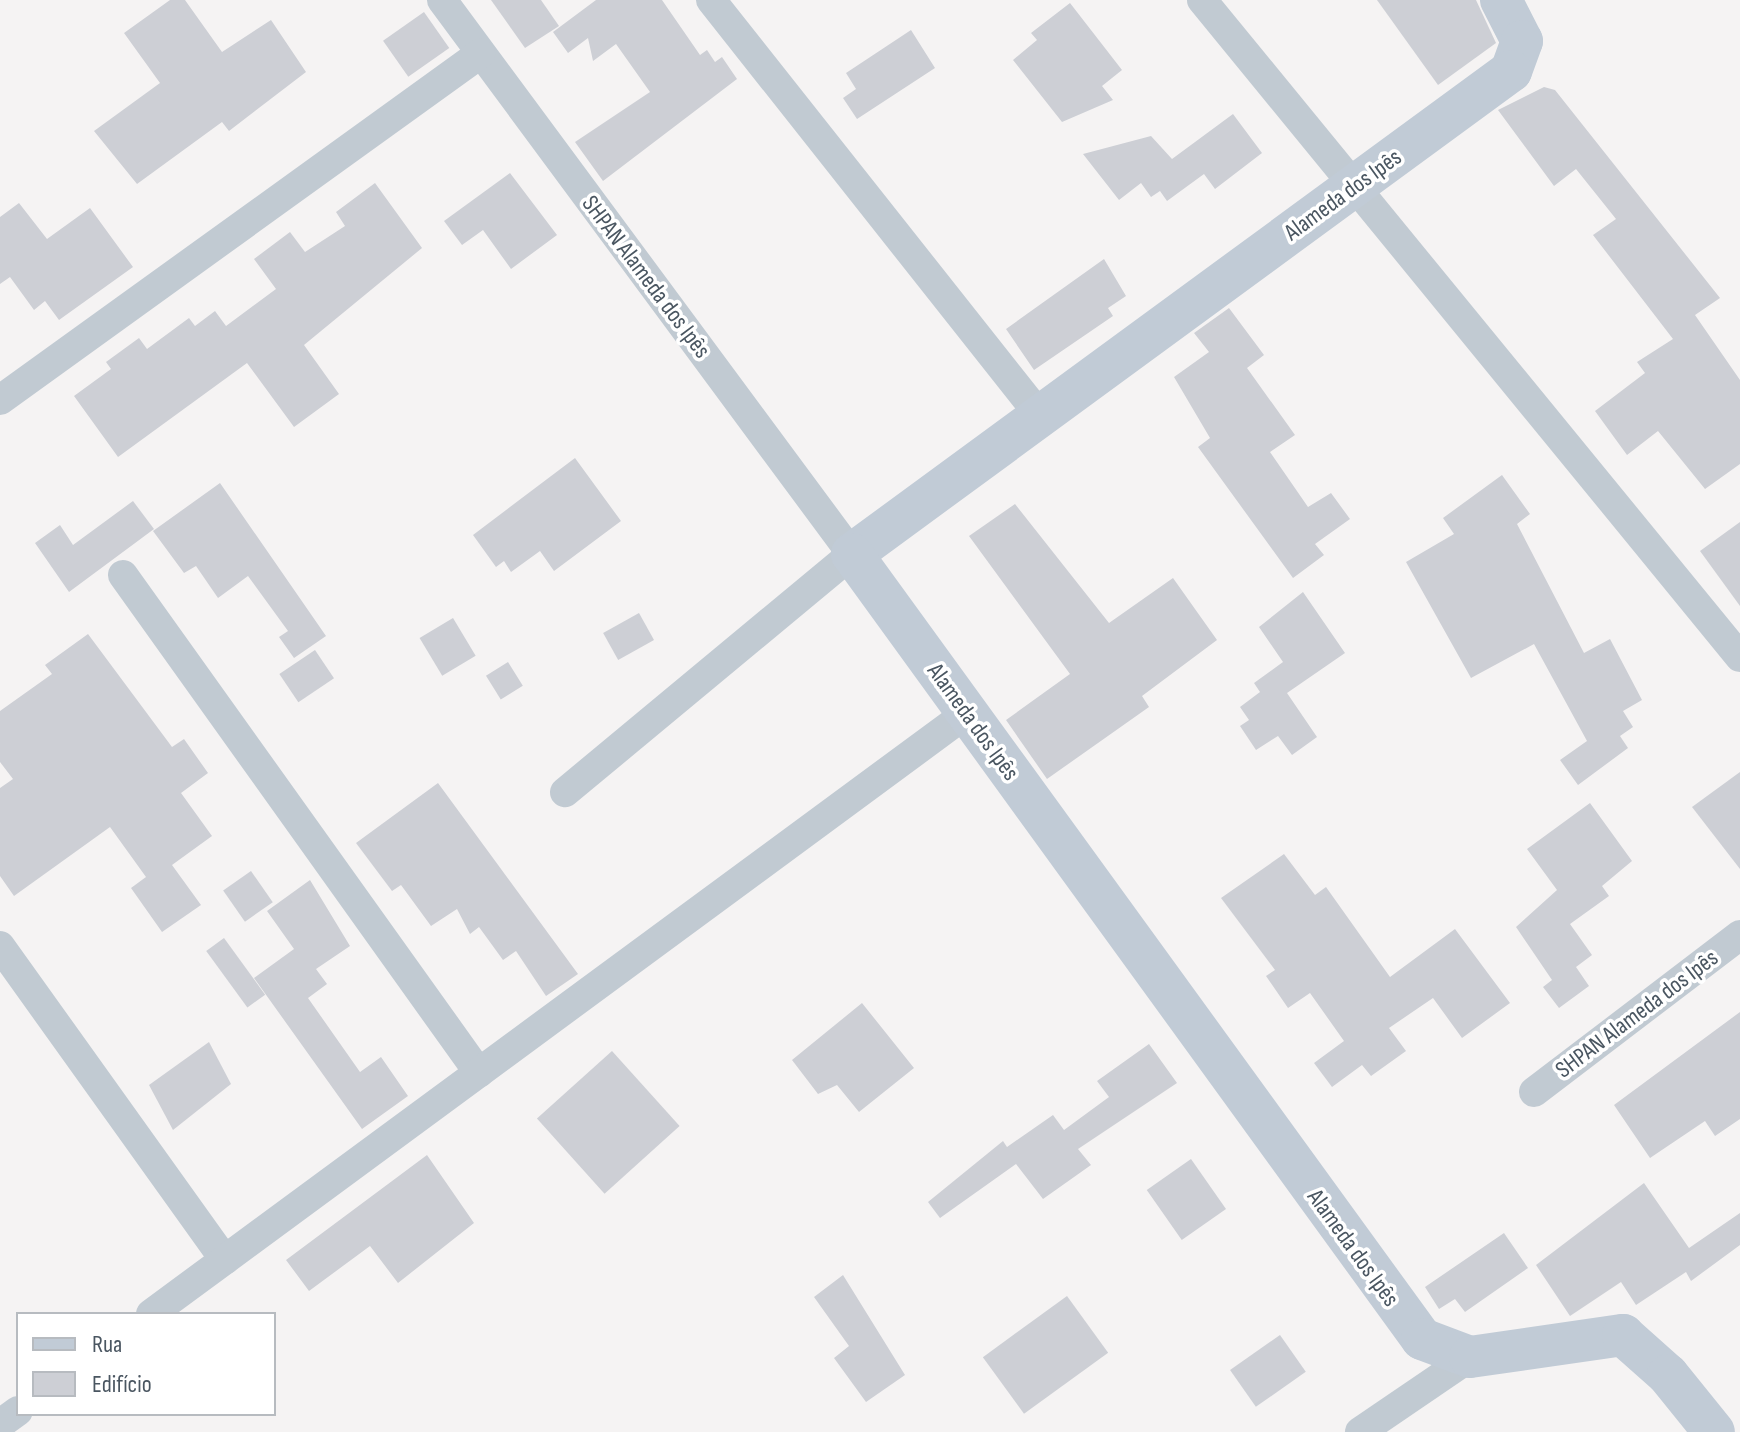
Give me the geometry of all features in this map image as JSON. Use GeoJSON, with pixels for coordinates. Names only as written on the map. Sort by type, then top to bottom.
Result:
{"type":"FeatureCollection","features":[{"type":"Feature","properties":{"kind":"street","name":"SHPAN Alameda dos Ipês"},"geometry":{"type":"LineString","coordinates":[[442,0],[852,554]]}},
{"type":"Feature","properties":{"kind":"street"},"geometry":{"type":"LineString","coordinates":[[711,0],[1041,417]]}},
{"type":"Feature","properties":{"kind":"street"},"geometry":{"type":"LineString","coordinates":[[1202,0],[1352,188],[1740,657]]}},
{"type":"Feature","properties":{"kind":"street","name":"Alameda dos Ipês"},"geometry":{"type":"LineString","coordinates":[[1501,0],[1522,41],[1511,71],[852,554],[1402,1316],[1432,1348],[1470,1357],[1623,1335],[1714,1432]]}},
{"type":"Feature","properties":{"kind":"street"},"geometry":{"type":"LineString","coordinates":[[0,400],[480,54]]}},
{"type":"Feature","properties":{"kind":"street"},"geometry":{"type":"LineString","coordinates":[[565,792],[852,554]]}},
{"type":"Feature","properties":{"kind":"street"},"geometry":{"type":"LineString","coordinates":[[123,575],[479,1073]]}},
{"type":"Feature","properties":{"kind":"street"},"geometry":{"type":"LineString","coordinates":[[154,1312],[967,713]]}},
{"type":"Feature","properties":{"kind":"street","name":"SHPAN Alameda dos Ipês"},"geometry":{"type":"LineString","coordinates":[[1534,1092],[1740,935]]}},
{"type":"Feature","properties":{"kind":"street"},"geometry":{"type":"LineString","coordinates":[[0,946],[225,1260]]}},
{"type":"Feature","properties":{"kind":"street"},"geometry":{"type":"LineString","coordinates":[[1360,1432],[1470,1357]]}},
{"type":"Feature","properties":{"kind":"building"},"geometry":{"type":"Polygon","coordinates":[[[170,0],[185,0],[222,52],[271,20],[306,72],[229,131],[222,122],[137,184],[94,131],[160,83],[124,33],[170,0]]]}},
{"type":"Feature","properties":{"kind":"building"},"geometry":{"type":"Polygon","coordinates":[[[491,0],[541,0],[559,26],[525,48],[491,0]]]}},
{"type":"Feature","properties":{"kind":"building"},"geometry":{"type":"Polygon","coordinates":[[[596,0],[662,0],[700,55],[707,50],[715,62],[722,57],[737,79],[603,181],[575,142],[650,92],[616,44],[593,61],[588,38],[568,53],[553,32],[596,0]]]}},
{"type":"Feature","properties":{"kind":"building"},"geometry":{"type":"Polygon","coordinates":[[[1377,0],[1476,0],[1496,43],[1438,85],[1377,0]]]}},
{"type":"Feature","properties":{"kind":"building"},"geometry":{"type":"Polygon","coordinates":[[[1070,3],[1122,70],[1102,86],[1113,100],[1062,122],[1013,60],[1037,40],[1031,33],[1070,3]]]}},
{"type":"Feature","properties":{"kind":"building"},"geometry":{"type":"Polygon","coordinates":[[[424,12],[449,48],[408,77],[383,41],[424,12]]]}},
{"type":"Feature","properties":{"kind":"building"},"geometry":{"type":"Polygon","coordinates":[[[911,30],[935,68],[857,119],[843,98],[856,89],[846,73],[911,30]]]}},
{"type":"Feature","properties":{"kind":"building"},"geometry":{"type":"Polygon","coordinates":[[[1544,87],[1555,90],[1720,298],[1695,315],[1740,380],[1740,464],[1705,489],[1658,431],[1627,455],[1595,411],[1645,373],[1637,362],[1673,339],[1593,235],[1616,219],[1576,169],[1554,186],[1498,110],[1544,87]]]}},
{"type":"Feature","properties":{"kind":"building"},"geometry":{"type":"Polygon","coordinates":[[[1233,114],[1262,153],[1215,189],[1204,174],[1167,201],[1160,191],[1151,197],[1141,183],[1119,200],[1083,154],[1151,136],[1172,159],[1233,114]]]}},
{"type":"Feature","properties":{"kind":"building"},"geometry":{"type":"Polygon","coordinates":[[[510,173],[557,235],[511,269],[483,230],[462,245],[444,221],[510,173]]]}},
{"type":"Feature","properties":{"kind":"building"},"geometry":{"type":"Polygon","coordinates":[[[375,183],[422,248],[304,345],[339,394],[294,427],[247,363],[118,457],[74,396],[111,369],[106,362],[139,338],[147,349],[189,318],[195,326],[215,311],[226,326],[276,289],[254,259],[290,232],[305,252],[345,226],[336,212],[375,183]]]}},
{"type":"Feature","properties":{"kind":"building"},"geometry":{"type":"Polygon","coordinates":[[[19,203],[47,239],[90,208],[133,267],[59,320],[45,301],[34,310],[10,277],[0,284],[0,217],[19,203]]]}},
{"type":"Feature","properties":{"kind":"building"},"geometry":{"type":"Polygon","coordinates":[[[1104,259],[1126,296],[1108,308],[1113,316],[1034,370],[1006,329],[1104,259]]]}},
{"type":"Feature","properties":{"kind":"building"},"geometry":{"type":"Polygon","coordinates":[[[1229,308],[1264,355],[1247,368],[1295,435],[1270,452],[1308,507],[1331,493],[1350,519],[1315,544],[1324,555],[1293,578],[1198,447],[1210,438],[1174,377],[1209,352],[1194,333],[1229,308]]]}},
{"type":"Feature","properties":{"kind":"building"},"geometry":{"type":"Polygon","coordinates":[[[575,458],[621,521],[554,571],[540,551],[511,572],[504,561],[496,567],[473,535],[575,458]]]}},
{"type":"Feature","properties":{"kind":"building"},"geometry":{"type":"Polygon","coordinates":[[[1502,475],[1530,514],[1517,524],[1584,653],[1610,639],[1642,700],[1623,711],[1633,727],[1620,736],[1628,748],[1578,785],[1560,760],[1587,741],[1534,644],[1471,678],[1406,562],[1454,534],[1443,518],[1502,475]]]}},
{"type":"Feature","properties":{"kind":"building"},"geometry":{"type":"Polygon","coordinates":[[[220,483],[326,636],[294,658],[279,637],[288,631],[248,576],[218,598],[196,566],[184,573],[153,531],[220,483]]]}},
{"type":"Feature","properties":{"kind":"building"},"geometry":{"type":"Polygon","coordinates":[[[133,501],[154,529],[69,592],[35,543],[60,525],[73,545],[133,501]]]}},
{"type":"Feature","properties":{"kind":"building"},"geometry":{"type":"Polygon","coordinates":[[[1015,504],[1109,623],[1173,578],[1217,640],[1142,696],[1149,707],[1047,779],[1006,720],[1070,674],[969,536],[1015,504]]]}},
{"type":"Feature","properties":{"kind":"building"},"geometry":{"type":"Polygon","coordinates":[[[1740,522],[1740,606],[1700,551],[1740,522]]]}},
{"type":"Feature","properties":{"kind":"building"},"geometry":{"type":"Polygon","coordinates":[[[1303,592],[1345,653],[1287,693],[1317,737],[1292,755],[1278,736],[1256,750],[1240,726],[1249,720],[1240,707],[1260,692],[1254,683],[1283,662],[1259,627],[1303,592]]]}},
{"type":"Feature","properties":{"kind":"building"},"geometry":{"type":"Polygon","coordinates":[[[639,613],[654,640],[618,660],[603,633],[639,613]]]}},
{"type":"Feature","properties":{"kind":"building"},"geometry":{"type":"Polygon","coordinates":[[[453,618],[476,656],[442,676],[420,638],[453,618]]]}},
{"type":"Feature","properties":{"kind":"building"},"geometry":{"type":"Polygon","coordinates":[[[88,634],[172,747],[184,739],[208,773],[181,793],[212,836],[172,865],[201,905],[162,932],[131,888],[146,877],[110,827],[14,896],[0,876],[0,788],[13,779],[0,762],[0,711],[52,674],[45,665],[88,634]]]}},
{"type":"Feature","properties":{"kind":"building"},"geometry":{"type":"Polygon","coordinates":[[[315,650],[334,678],[298,702],[279,674],[315,650]]]}},
{"type":"Feature","properties":{"kind":"building"},"geometry":{"type":"Polygon","coordinates":[[[508,662],[523,686],[501,700],[486,676],[508,662]]]}},
{"type":"Feature","properties":{"kind":"building"},"geometry":{"type":"Polygon","coordinates":[[[1740,772],[1740,869],[1692,807],[1740,772]]]}},
{"type":"Feature","properties":{"kind":"building"},"geometry":{"type":"Polygon","coordinates":[[[438,783],[578,974],[546,996],[516,951],[503,960],[479,927],[470,934],[457,909],[431,926],[401,885],[392,891],[356,843],[438,783]]]}},
{"type":"Feature","properties":{"kind":"building"},"geometry":{"type":"Polygon","coordinates":[[[1590,803],[1632,861],[1602,886],[1609,896],[1570,924],[1592,955],[1576,967],[1589,986],[1559,1008],[1543,987],[1552,980],[1516,927],[1557,890],[1527,849],[1590,803]]]}},
{"type":"Feature","properties":{"kind":"building"},"geometry":{"type":"Polygon","coordinates":[[[1284,854],[1315,895],[1326,887],[1390,977],[1455,929],[1510,1003],[1462,1038],[1433,998],[1389,1028],[1406,1051],[1371,1076],[1362,1065],[1332,1087],[1314,1063],[1344,1041],[1310,993],[1288,1008],[1266,976],[1275,970],[1221,898],[1284,854]]]}},
{"type":"Feature","properties":{"kind":"building"},"geometry":{"type":"Polygon","coordinates":[[[251,871],[273,902],[245,922],[223,891],[251,871]]]}},
{"type":"Feature","properties":{"kind":"building"},"geometry":{"type":"Polygon","coordinates":[[[310,880],[350,946],[316,969],[327,984],[308,998],[360,1072],[381,1057],[408,1096],[362,1129],[254,978],[294,949],[267,911],[310,880]]]}},
{"type":"Feature","properties":{"kind":"building"},"geometry":{"type":"Polygon","coordinates":[[[224,938],[265,995],[247,1008],[206,951],[224,938]]]}},
{"type":"Feature","properties":{"kind":"building"},"geometry":{"type":"Polygon","coordinates":[[[862,1003],[914,1068],[859,1112],[837,1085],[818,1094],[792,1060],[862,1003]]]}},
{"type":"Feature","properties":{"kind":"building"},"geometry":{"type":"Polygon","coordinates":[[[1740,1012],[1740,1119],[1715,1136],[1705,1121],[1650,1158],[1614,1105],[1740,1012]]]}},
{"type":"Feature","properties":{"kind":"building"},"geometry":{"type":"Polygon","coordinates":[[[209,1042],[231,1084],[173,1130],[149,1085],[209,1042]]]}},
{"type":"Feature","properties":{"kind":"building"},"geometry":{"type":"Polygon","coordinates":[[[1149,1044],[1177,1083],[1078,1149],[1091,1165],[1043,1199],[1016,1164],[940,1218],[928,1202],[1003,1141],[1007,1147],[1053,1115],[1064,1130],[1109,1097],[1097,1081],[1149,1044]]]}},
{"type":"Feature","properties":{"kind":"building"},"geometry":{"type":"Polygon","coordinates":[[[612,1051],[680,1126],[605,1194],[537,1119],[612,1051]]]}},
{"type":"Feature","properties":{"kind":"building"},"geometry":{"type":"Polygon","coordinates":[[[427,1155],[474,1223],[398,1283],[370,1246],[309,1291],[286,1260],[427,1155]]]}},
{"type":"Feature","properties":{"kind":"building"},"geometry":{"type":"Polygon","coordinates":[[[1191,1159],[1226,1209],[1182,1240],[1147,1190],[1191,1159]]]}},
{"type":"Feature","properties":{"kind":"building"},"geometry":{"type":"Polygon","coordinates":[[[1644,1183],[1689,1248],[1740,1213],[1740,1245],[1691,1281],[1686,1272],[1636,1305],[1621,1282],[1570,1316],[1536,1265],[1644,1183]]]}},
{"type":"Feature","properties":{"kind":"building"},"geometry":{"type":"Polygon","coordinates":[[[1504,1233],[1528,1268],[1465,1312],[1455,1299],[1439,1309],[1425,1287],[1504,1233]]]}},
{"type":"Feature","properties":{"kind":"building"},"geometry":{"type":"Polygon","coordinates":[[[843,1275],[905,1375],[866,1402],[834,1358],[849,1346],[814,1297],[843,1275]]]}},
{"type":"Feature","properties":{"kind":"building"},"geometry":{"type":"Polygon","coordinates":[[[1067,1296],[1108,1353],[1024,1414],[983,1357],[1067,1296]]]}},
{"type":"Feature","properties":{"kind":"building"},"geometry":{"type":"Polygon","coordinates":[[[1280,1335],[1306,1372],[1256,1407],[1230,1370],[1280,1335]]]}}]}
